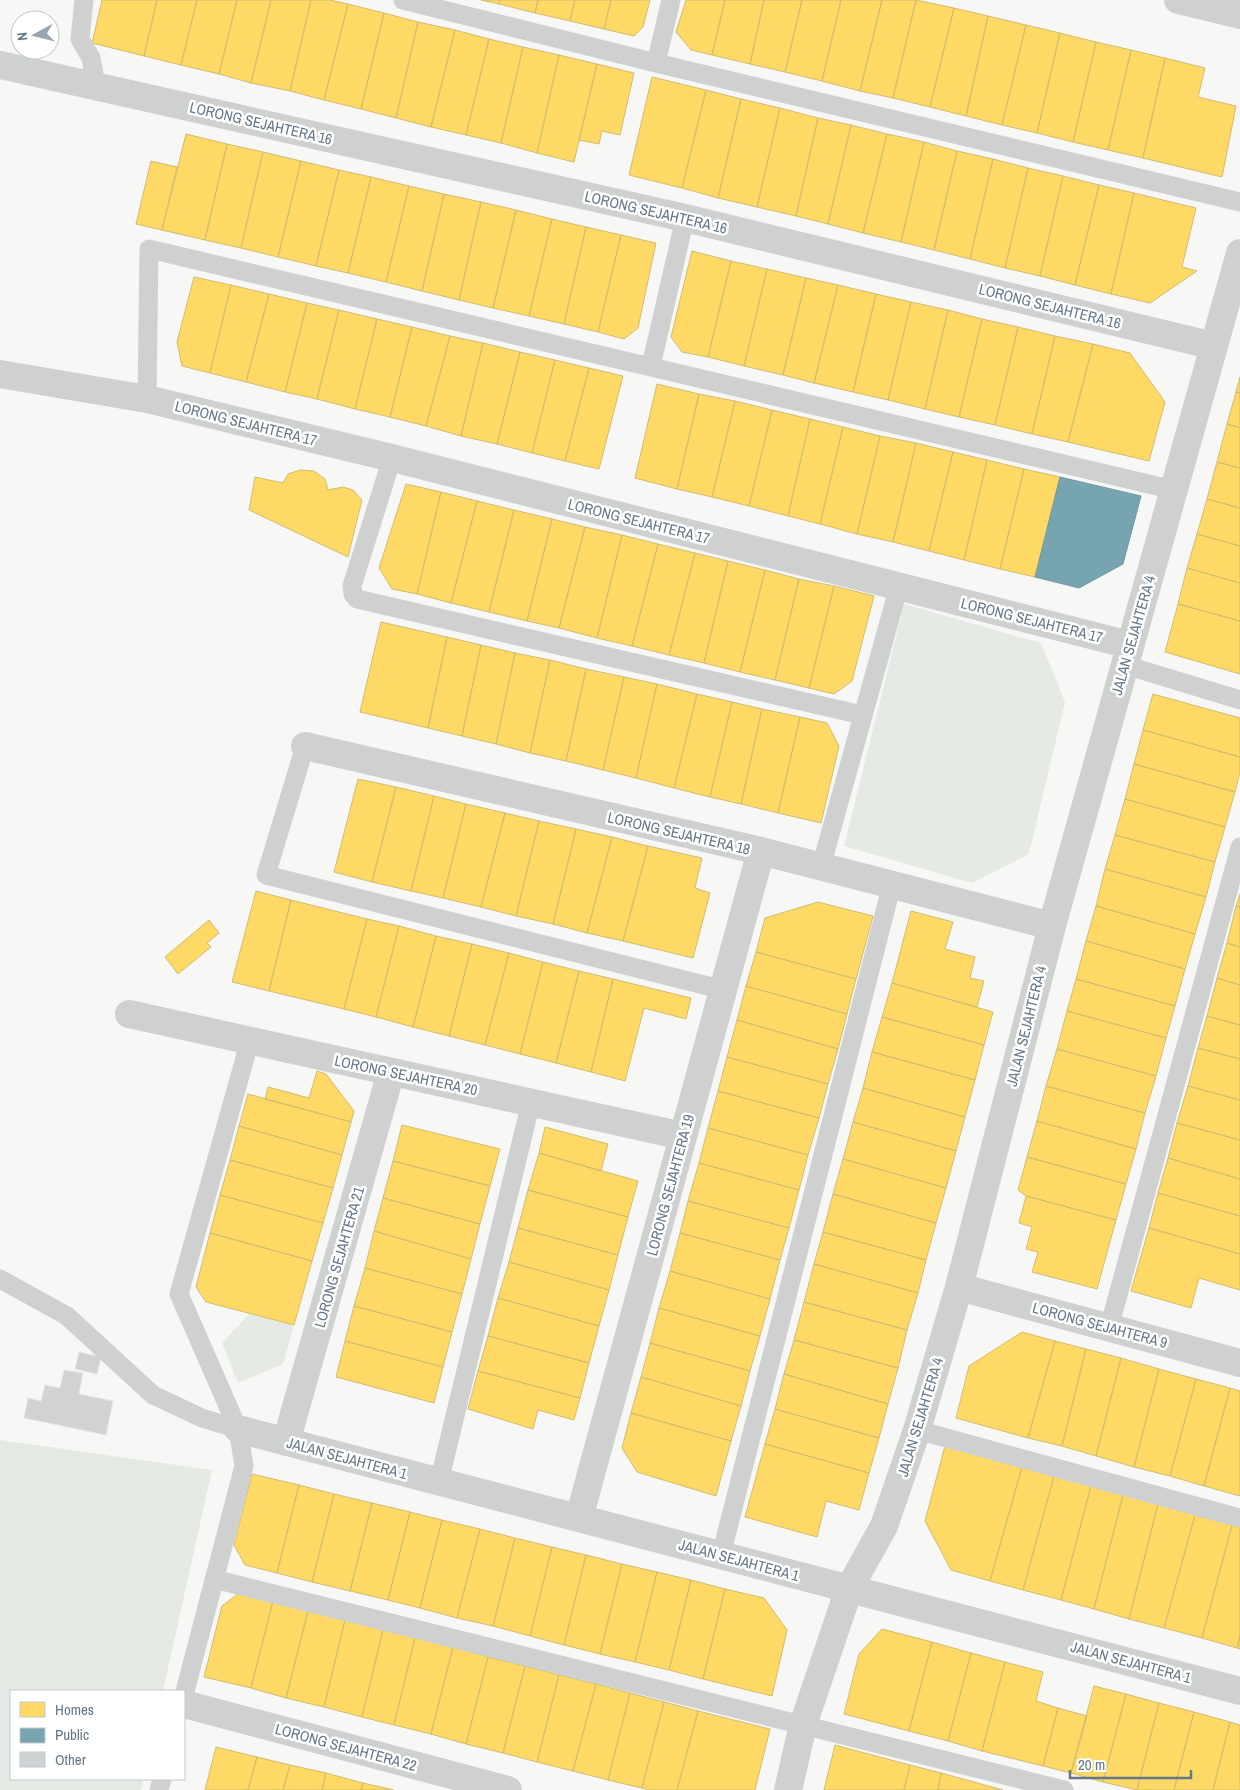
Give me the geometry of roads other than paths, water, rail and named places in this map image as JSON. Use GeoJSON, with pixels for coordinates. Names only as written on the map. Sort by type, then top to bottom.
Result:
{"type":"FeatureCollection","features":[{"type":"Feature","properties":{"kind":"street"},"geometry":{"type":"LineString","coordinates":[[1178,0],[1240,15]]}},
{"type":"Feature","properties":{"kind":"street","name":"LORONG SEJAHTERA 16"},"geometry":{"type":"LineString","coordinates":[[0,65],[685,218],[1214,346]]}},
{"type":"Feature","properties":{"kind":"street","name":"JALAN SEJAHTERA 4"},"geometry":{"type":"LineString","coordinates":[[788,1790],[803,1725],[849,1589],[884,1526],[918,1430],[959,1287],[1052,926],[1240,253]]}},
{"type":"Feature","properties":{"kind":"street","name":"LORONG SEJAHTERA 17"},"geometry":{"type":"LineString","coordinates":[[0,374],[147,399],[392,458],[899,586],[1127,655]]}},
{"type":"Feature","properties":{"kind":"street","name":"LORONG SEJAHTERA 18"},"geometry":{"type":"LineString","coordinates":[[305,746],[761,851],[1052,926]]}},
{"type":"Feature","properties":{"kind":"street","name":"LORONG SEJAHTERA 19"},"geometry":{"type":"LineString","coordinates":[[579,1518],[761,851]]}},
{"type":"Feature","properties":{"kind":"street","name":"LORONG SEJAHTERA 20"},"geometry":{"type":"LineString","coordinates":[[129,1014],[683,1136]]}},
{"type":"Feature","properties":{"kind":"street","name":"LORONG SEJAHTERA 21"},"geometry":{"type":"LineString","coordinates":[[286,1442],[391,1072]]}},
{"type":"Feature","properties":{"kind":"street","name":"LORONG SEJAHTERA 9"},"geometry":{"type":"LineString","coordinates":[[959,1287],[1240,1363]]}},
{"type":"Feature","properties":{"kind":"street","name":"JALAN SEJAHTERA 1"},"geometry":{"type":"LineString","coordinates":[[238,1430],[1240,1690]]}},
{"type":"Feature","properties":{"kind":"street","name":"LORONG SEJAHTERA 22"},"geometry":{"type":"LineString","coordinates":[[185,1704],[508,1790]]}},
{"type":"Feature","properties":{"kind":"lane"},"geometry":{"type":"LineString","coordinates":[[84,0],[80,39],[92,58],[96,86]]}},
{"type":"Feature","properties":{"kind":"lane"},"geometry":{"type":"LineString","coordinates":[[403,0],[656,63],[1240,202]]}},
{"type":"Feature","properties":{"kind":"lane"},"geometry":{"type":"LineString","coordinates":[[656,63],[671,0]]}},
{"type":"Feature","properties":{"kind":"lane"},"geometry":{"type":"LineString","coordinates":[[651,366],[685,218]]}},
{"type":"Feature","properties":{"kind":"lane"},"geometry":{"type":"LineString","coordinates":[[147,399],[149,249],[1174,490]]}},
{"type":"Feature","properties":{"kind":"lane"},"geometry":{"type":"LineString","coordinates":[[392,458],[352,586],[352,594],[357,599],[862,715]]}},
{"type":"Feature","properties":{"kind":"lane"},"geometry":{"type":"LineString","coordinates":[[821,867],[899,586]]}},
{"type":"Feature","properties":{"kind":"lane"},"geometry":{"type":"LineString","coordinates":[[1127,655],[1240,700]]}},
{"type":"Feature","properties":{"kind":"lane"},"geometry":{"type":"LineString","coordinates":[[305,746],[266,875],[724,990]]}},
{"type":"Feature","properties":{"kind":"lane"},"geometry":{"type":"LineString","coordinates":[[1109,1328],[1240,847]]}},
{"type":"Feature","properties":{"kind":"lane"},"geometry":{"type":"LineString","coordinates":[[720,1555],[892,884]]}},
{"type":"Feature","properties":{"kind":"lane"},"geometry":{"type":"LineString","coordinates":[[185,1691],[244,1466],[238,1430],[179,1294],[250,1040]]}},
{"type":"Feature","properties":{"kind":"lane"},"geometry":{"type":"LineString","coordinates":[[439,1482],[531,1102]]}},
{"type":"Feature","properties":{"kind":"lane"},"geometry":{"type":"LineString","coordinates":[[0,1279],[67,1316],[152,1395],[202,1418],[238,1430]]}},
{"type":"Feature","properties":{"kind":"lane"},"geometry":{"type":"LineString","coordinates":[[918,1430],[1240,1518]]}},
{"type":"Feature","properties":{"kind":"lane"},"geometry":{"type":"LineString","coordinates":[[214,1579],[803,1725],[1037,1786],[1064,1790]]}}]}
